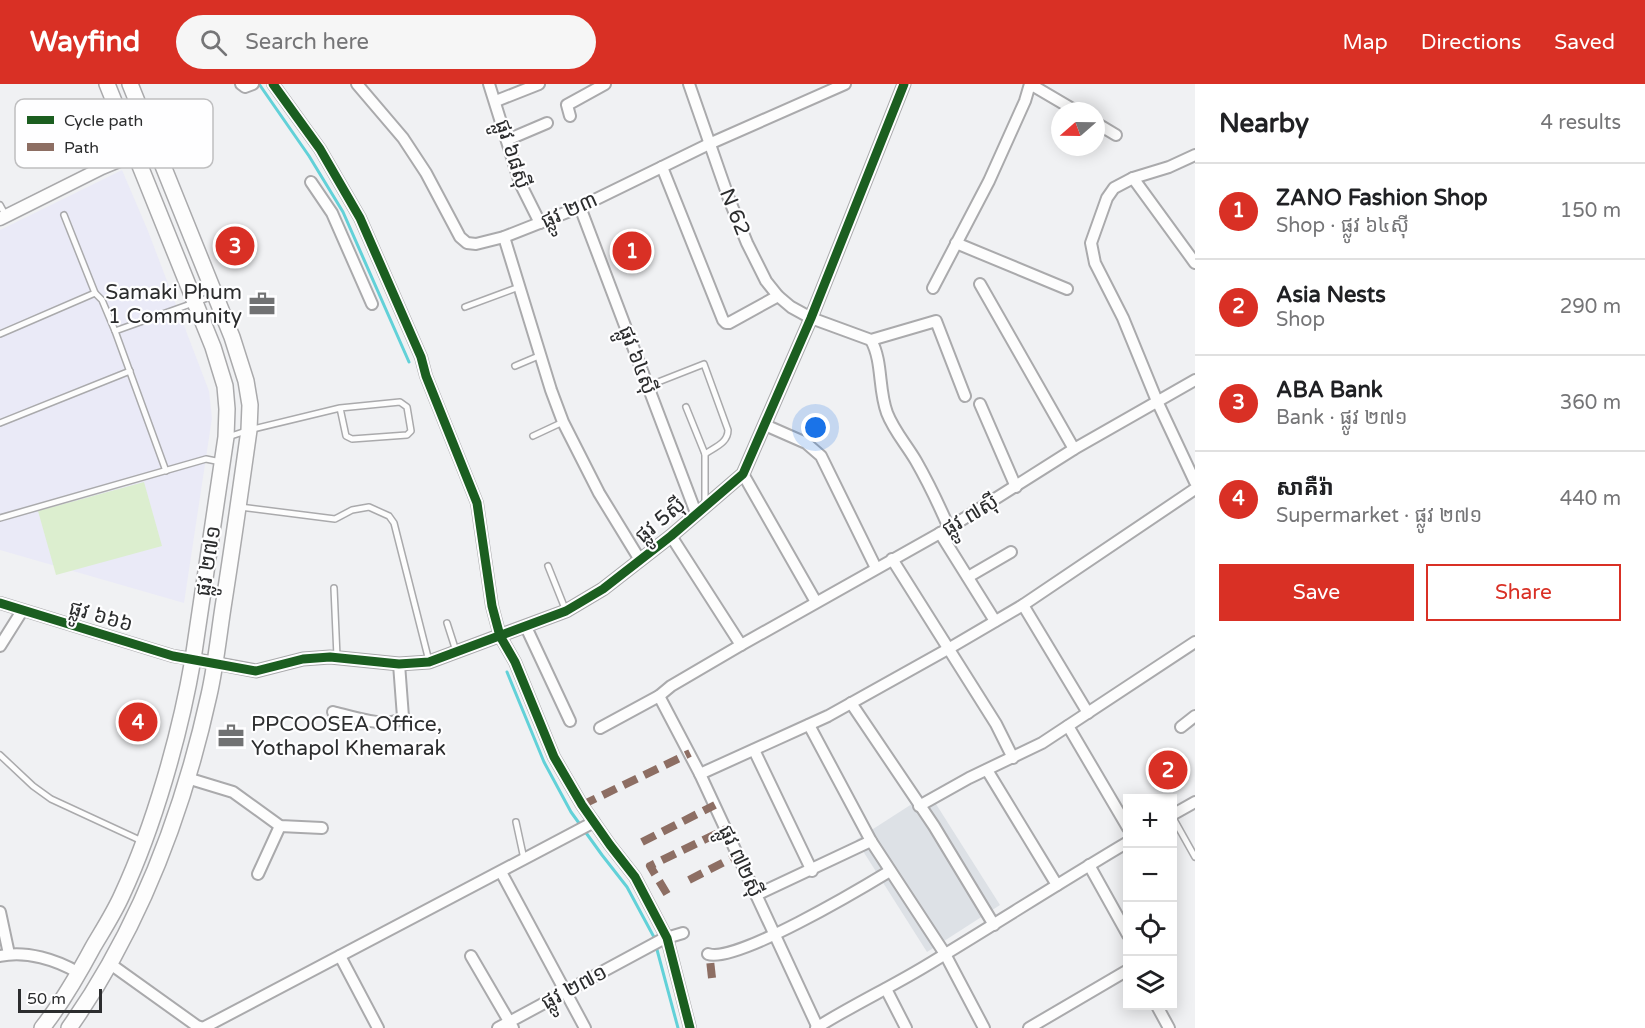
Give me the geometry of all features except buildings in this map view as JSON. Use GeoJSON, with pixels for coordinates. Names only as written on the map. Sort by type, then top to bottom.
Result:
{"type":"FeatureCollection","features":[{"type":"Feature","properties":{"kind":"main road","name":"ផ្លូវ ២៧១"},"geometry":{"type":"LineString","coordinates":[[107,84],[113,99]]}},
{"type":"Feature","properties":{"kind":"main road","name":"ផ្លូវ ២៧១"},"geometry":{"type":"LineString","coordinates":[[130,84],[136,99]]}},
{"type":"Feature","properties":{"kind":"main road","name":"ផ្លូវ ២៧១"},"geometry":{"type":"LineString","coordinates":[[42,1028],[79,973],[122,896],[144,842],[188,691],[224,463],[228,409],[225,386],[195,303],[140,168]]}},
{"type":"Feature","properties":{"kind":"main road","name":"ផ្លូវ ២៧១"},"geometry":{"type":"LineString","coordinates":[[69,1028],[95,989],[141,903],[159,862],[187,778],[215,664],[249,430],[250,405],[246,381],[164,168]]}},
{"type":"Feature","properties":{"kind":"street"},"geometry":{"type":"LineString","coordinates":[[273,84],[320,149],[346,201],[360,218],[421,357],[426,376],[477,503],[492,606],[501,636],[587,827],[635,877],[665,939],[690,1028]]}},
{"type":"Feature","properties":{"kind":"street","name":"ផ្លូវ ២៣"},"geometry":{"type":"LineString","coordinates":[[357,84],[403,138],[426,173],[460,237],[467,243],[476,244],[504,237],[580,207],[709,144],[845,84]]}},
{"type":"Feature","properties":{"kind":"street","name":"ផ្លូវ ៦៨ស៊ី"},"geometry":{"type":"LineString","coordinates":[[489,84],[520,183],[540,223]]}},
{"type":"Feature","properties":{"kind":"street"},"geometry":{"type":"LineString","coordinates":[[496,101],[539,84]]}},
{"type":"Feature","properties":{"kind":"street"},"geometry":{"type":"LineString","coordinates":[[570,116],[567,105],[605,84]]}},
{"type":"Feature","properties":{"kind":"street","name":"N 62"},"geometry":{"type":"LineString","coordinates":[[689,84],[747,243],[766,281],[791,307],[811,318],[871,340]]}},
{"type":"Feature","properties":{"kind":"street","name":"ផ្លូវ 5ស៊ី"},"geometry":{"type":"LineString","coordinates":[[193,659],[256,671],[303,659],[337,658],[399,664],[429,662],[566,611],[603,590],[671,536],[743,474],[811,318],[904,84]]}},
{"type":"Feature","properties":{"kind":"street"},"geometry":{"type":"LineString","coordinates":[[933,288],[989,181],[1025,101],[1030,84],[1061,102]]}},
{"type":"Feature","properties":{"kind":"street"},"geometry":{"type":"LineString","coordinates":[[507,140],[547,123]]}},
{"type":"Feature","properties":{"kind":"street"},"geometry":{"type":"LineString","coordinates":[[1105,128],[1116,135]]}},
{"type":"Feature","properties":{"kind":"street"},"geometry":{"type":"LineString","coordinates":[[1195,155],[1169,167],[1133,178],[1114,188],[1107,198],[1090,243],[1095,263],[1123,318],[1157,401],[1195,482]]}},
{"type":"Feature","properties":{"kind":"street"},"geometry":{"type":"LineString","coordinates":[[662,167],[723,320],[729,323],[778,296]]}},
{"type":"Feature","properties":{"kind":"street"},"geometry":{"type":"LineString","coordinates":[[2,214],[102,168]]}},
{"type":"Feature","properties":{"kind":"street"},"geometry":{"type":"LineString","coordinates":[[1133,178],[1195,263]]}},
{"type":"Feature","properties":{"kind":"street"},"geometry":{"type":"LineString","coordinates":[[311,182],[332,209],[372,304]]}},
{"type":"Feature","properties":{"kind":"street"},"geometry":{"type":"LineString","coordinates":[[332,209],[346,201]]}},
{"type":"Feature","properties":{"kind":"street","name":"ផ្លូវ ៦៤ស៊ី"},"geometry":{"type":"LineString","coordinates":[[580,207],[648,386],[701,510]]}},
{"type":"Feature","properties":{"kind":"street"},"geometry":{"type":"LineString","coordinates":[[504,237],[563,422],[599,493],[640,560]]}},
{"type":"Feature","properties":{"kind":"street"},"geometry":{"type":"LineString","coordinates":[[956,243],[1068,289]]}},
{"type":"Feature","properties":{"kind":"street"},"geometry":{"type":"LineString","coordinates":[[980,284],[1074,449]]}},
{"type":"Feature","properties":{"kind":"street"},"geometry":{"type":"LineString","coordinates":[[965,396],[936,321],[871,340],[875,347],[880,387],[886,410],[895,431],[915,459],[932,491],[945,530],[968,577],[996,621]]}},
{"type":"Feature","properties":{"kind":"street","name":"ផ្លូវ ៧ស៊ី"},"geometry":{"type":"LineString","coordinates":[[600,728],[659,696],[671,686],[741,645],[945,530],[1074,449],[1195,380]]}},
{"type":"Feature","properties":{"kind":"street"},"geometry":{"type":"LineString","coordinates":[[980,405],[1016,487]]}},
{"type":"Feature","properties":{"kind":"street"},"geometry":{"type":"LineString","coordinates":[[765,425],[806,443],[821,456],[876,568]]}},
{"type":"Feature","properties":{"kind":"street"},"geometry":{"type":"LineString","coordinates":[[743,474],[816,602]]}},
{"type":"Feature","properties":{"kind":"street"},"geometry":{"type":"LineString","coordinates":[[700,774],[809,724],[948,649],[1023,604],[1195,489]]}},
{"type":"Feature","properties":{"kind":"street"},"geometry":{"type":"LineString","coordinates":[[671,536],[741,645]]}},
{"type":"Feature","properties":{"kind":"street"},"geometry":{"type":"LineString","coordinates":[[968,577],[1011,552]]}},
{"type":"Feature","properties":{"kind":"street"},"geometry":{"type":"LineString","coordinates":[[892,559],[996,724],[1013,758]]}},
{"type":"Feature","properties":{"kind":"street","name":"ផ្លូវ ៦៦៦"},"geometry":{"type":"LineString","coordinates":[[0,603],[173,656],[193,659]]}},
{"type":"Feature","properties":{"kind":"street"},"geometry":{"type":"LineString","coordinates":[[1023,604],[1088,713]]}},
{"type":"Feature","properties":{"kind":"street"},"geometry":{"type":"LineString","coordinates":[[0,646],[22,611]]}},
{"type":"Feature","properties":{"kind":"street"},"geometry":{"type":"LineString","coordinates":[[526,627],[570,722]]}},
{"type":"Feature","properties":{"kind":"street"},"geometry":{"type":"LineString","coordinates":[[919,806],[1042,743],[1195,642]]}},
{"type":"Feature","properties":{"kind":"street"},"geometry":{"type":"LineString","coordinates":[[333,712],[385,723],[398,722],[403,717],[399,664]]}},
{"type":"Feature","properties":{"kind":"street","name":"ផ្លូវ ៧២ស៊ី"},"geometry":{"type":"LineString","coordinates":[[659,696],[700,774],[817,1028]]}},
{"type":"Feature","properties":{"kind":"street"},"geometry":{"type":"LineString","coordinates":[[851,702],[994,925]]}},
{"type":"Feature","properties":{"kind":"street"},"geometry":{"type":"LineString","coordinates":[[1181,727],[1195,716]]}},
{"type":"Feature","properties":{"kind":"street"},"geometry":{"type":"LineString","coordinates":[[809,724],[871,841],[945,954],[984,1028]]}},
{"type":"Feature","properties":{"kind":"street"},"geometry":{"type":"LineString","coordinates":[[1068,726],[1123,820]]}},
{"type":"Feature","properties":{"kind":"street"},"geometry":{"type":"LineString","coordinates":[[754,750],[812,870]]}},
{"type":"Feature","properties":{"kind":"street"},"geometry":{"type":"LineString","coordinates":[[987,770],[1056,885]]}},
{"type":"Feature","properties":{"kind":"street"},"geometry":{"type":"LineString","coordinates":[[187,778],[233,792],[280,826],[322,828]]}},
{"type":"Feature","properties":{"kind":"street"},"geometry":{"type":"LineString","coordinates":[[1177,813],[1195,802]]}},
{"type":"Feature","properties":{"kind":"street"},"geometry":{"type":"LineString","coordinates":[[258,874],[280,826]]}},
{"type":"Feature","properties":{"kind":"street"},"geometry":{"type":"LineString","coordinates":[[109,963],[203,1028],[587,827]]}},
{"type":"Feature","properties":{"kind":"street"},"geometry":{"type":"LineString","coordinates":[[756,895],[871,841]]}},
{"type":"Feature","properties":{"kind":"street"},"geometry":{"type":"LineString","coordinates":[[817,1028],[839,1013],[886,989],[994,925],[1123,845]]}},
{"type":"Feature","properties":{"kind":"street"},"geometry":{"type":"LineString","coordinates":[[1089,865],[1123,926]]}},
{"type":"Feature","properties":{"kind":"street"},"geometry":{"type":"LineString","coordinates":[[708,954],[720,955],[774,935],[826,909],[890,871]]}},
{"type":"Feature","properties":{"kind":"street"},"geometry":{"type":"LineString","coordinates":[[501,872],[585,1028]]}},
{"type":"Feature","properties":{"kind":"street"},"geometry":{"type":"LineString","coordinates":[[0,912],[5,955],[60,962],[79,973]]}},
{"type":"Feature","properties":{"kind":"street","name":"ផ្លូវ ២៧១"},"geometry":{"type":"LineString","coordinates":[[498,1028],[512,1025],[565,992],[650,946],[683,933]]}},
{"type":"Feature","properties":{"kind":"street"},"geometry":{"type":"LineString","coordinates":[[340,956],[378,1028]]}},
{"type":"Feature","properties":{"kind":"street"},"geometry":{"type":"LineString","coordinates":[[471,956],[512,1025]]}},
{"type":"Feature","properties":{"kind":"street"},"geometry":{"type":"LineString","coordinates":[[1029,1028],[1123,973]]}},
{"type":"Feature","properties":{"kind":"street"},"geometry":{"type":"LineString","coordinates":[[886,989],[906,1028]]}},
{"type":"Feature","properties":{"kind":"street"},"geometry":{"type":"LineString","coordinates":[[1159,1010],[1164,1026]]}},
{"type":"Feature","properties":{"kind":"lane"},"geometry":{"type":"LineString","coordinates":[[64,215],[95,293],[102,300],[115,331],[166,471]]}},
{"type":"Feature","properties":{"kind":"lane"},"geometry":{"type":"LineString","coordinates":[[465,307],[519,287]]}},
{"type":"Feature","properties":{"kind":"lane"},"geometry":{"type":"LineString","coordinates":[[0,334],[95,293]]}},
{"type":"Feature","properties":{"kind":"lane"},"geometry":{"type":"LineString","coordinates":[[115,331],[215,296]]}},
{"type":"Feature","properties":{"kind":"lane"},"geometry":{"type":"LineString","coordinates":[[515,366],[541,355]]}},
{"type":"Feature","properties":{"kind":"lane"},"geometry":{"type":"LineString","coordinates":[[648,386],[704,364],[728,430],[728,437],[725,441],[705,454]]}},
{"type":"Feature","properties":{"kind":"lane"},"geometry":{"type":"LineString","coordinates":[[0,423],[130,371]]}},
{"type":"Feature","properties":{"kind":"lane"},"geometry":{"type":"LineString","coordinates":[[226,437],[339,408],[400,402],[406,407],[411,431],[407,435],[352,439],[346,436],[339,408]]}},
{"type":"Feature","properties":{"kind":"lane"},"geometry":{"type":"LineString","coordinates":[[686,407],[705,454],[701,510]]}},
{"type":"Feature","properties":{"kind":"lane"},"geometry":{"type":"LineString","coordinates":[[533,436],[563,422]]}},
{"type":"Feature","properties":{"kind":"lane"},"geometry":{"type":"LineString","coordinates":[[0,518],[206,459],[224,463]]}},
{"type":"Feature","properties":{"kind":"lane"},"geometry":{"type":"LineString","coordinates":[[238,506],[334,519],[352,510],[369,507],[389,516],[394,523],[429,662]]}},
{"type":"Feature","properties":{"kind":"lane"},"geometry":{"type":"LineString","coordinates":[[548,566],[566,611]]}},
{"type":"Feature","properties":{"kind":"lane"},"geometry":{"type":"LineString","coordinates":[[334,588],[337,658]]}},
{"type":"Feature","properties":{"kind":"lane"},"geometry":{"type":"LineString","coordinates":[[447,623],[457,653]]}},
{"type":"Feature","properties":{"kind":"lane"},"geometry":{"type":"LineString","coordinates":[[0,755],[33,786],[51,799],[144,842]]}},
{"type":"Feature","properties":{"kind":"lane"},"geometry":{"type":"LineString","coordinates":[[516,822],[524,860]]}},
{"type":"Feature","properties":{"kind":"lane"},"geometry":{"type":"LineString","coordinates":[[1177,823],[1195,857]]}},
{"type":"Feature","properties":{"kind":"shaded area"},"geometry":{"type":"Polygon","coordinates":[[[122,170],[148,231],[209,391],[212,418],[184,603],[0,550],[0,230],[122,170]]]}},
{"type":"Feature","properties":{"kind":"shaded area"},"geometry":{"type":"Polygon","coordinates":[[[929,793],[1000,905],[927,952],[856,840],[929,793]]]}},
{"type":"Feature","properties":{"kind":"green space"},"geometry":{"type":"Polygon","coordinates":[[[144,482],[162,546],[56,575],[38,511],[144,482]]]}},
{"type":"Feature","properties":{"kind":"waterway"},"geometry":{"type":"LineString","coordinates":[[259,84],[309,156],[343,212],[409,362]]}},
{"type":"Feature","properties":{"kind":"waterway"},"geometry":{"type":"LineString","coordinates":[[507,672],[544,762],[571,812],[627,887],[655,939]]}},
{"type":"Feature","properties":{"kind":"waterway"},"geometry":{"type":"LineString","coordinates":[[656,946],[678,1028]]}},
{"type":"Feature","properties":{"kind":"marked path"},"geometry":{"type":"LineString","coordinates":[[582,805],[690,753]]}},
{"type":"Feature","properties":{"kind":"marked path"},"geometry":{"type":"LineString","coordinates":[[642,842],[715,805]]}},
{"type":"Feature","properties":{"kind":"marked path"},"geometry":{"type":"LineString","coordinates":[[667,894],[650,866],[726,829]]}},
{"type":"Feature","properties":{"kind":"marked path"},"geometry":{"type":"LineString","coordinates":[[689,880],[738,855]]}},
{"type":"Feature","properties":{"kind":"marked path"},"geometry":{"type":"LineString","coordinates":[[712,956],[710,960],[712,978]]}},
{"type":"Feature","properties":{"kind":"cycle path"},"geometry":{"type":"LineString","coordinates":[[273,84],[320,149],[360,218],[421,357],[426,376],[477,503],[492,606],[500,636],[515,662],[554,757],[582,805],[635,877],[667,938],[690,1028]]}},
{"type":"Feature","properties":{"kind":"cycle path"},"geometry":{"type":"LineString","coordinates":[[0,603],[173,656],[256,671],[303,659],[330,657],[399,664],[429,662],[566,611],[603,589],[671,536],[743,474],[811,318],[904,84]]}},
{"type":"Feature","properties":{"kind":"place","name":"ABA Bank"},"geometry":{"type":"Point","coordinates":[235,246]}},
{"type":"Feature","properties":{"kind":"place","name":"ZANO Fashion Shop"},"geometry":{"type":"Point","coordinates":[632,251]}},
{"type":"Feature","properties":{"kind":"place","name":"Samaki Phum 1 Community"},"geometry":{"type":"Point","coordinates":[262,304]}},
{"type":"Feature","properties":{"kind":"place","name":"សាគឺរ៉ា"},"geometry":{"type":"Point","coordinates":[138,722]}},
{"type":"Feature","properties":{"kind":"place","name":"PPCOOSEA Office, Yothapol Khemarak"},"geometry":{"type":"Point","coordinates":[231,736]}},
{"type":"Feature","properties":{"kind":"place","name":"Asia Nests"},"geometry":{"type":"Point","coordinates":[1168,770]}}]}
